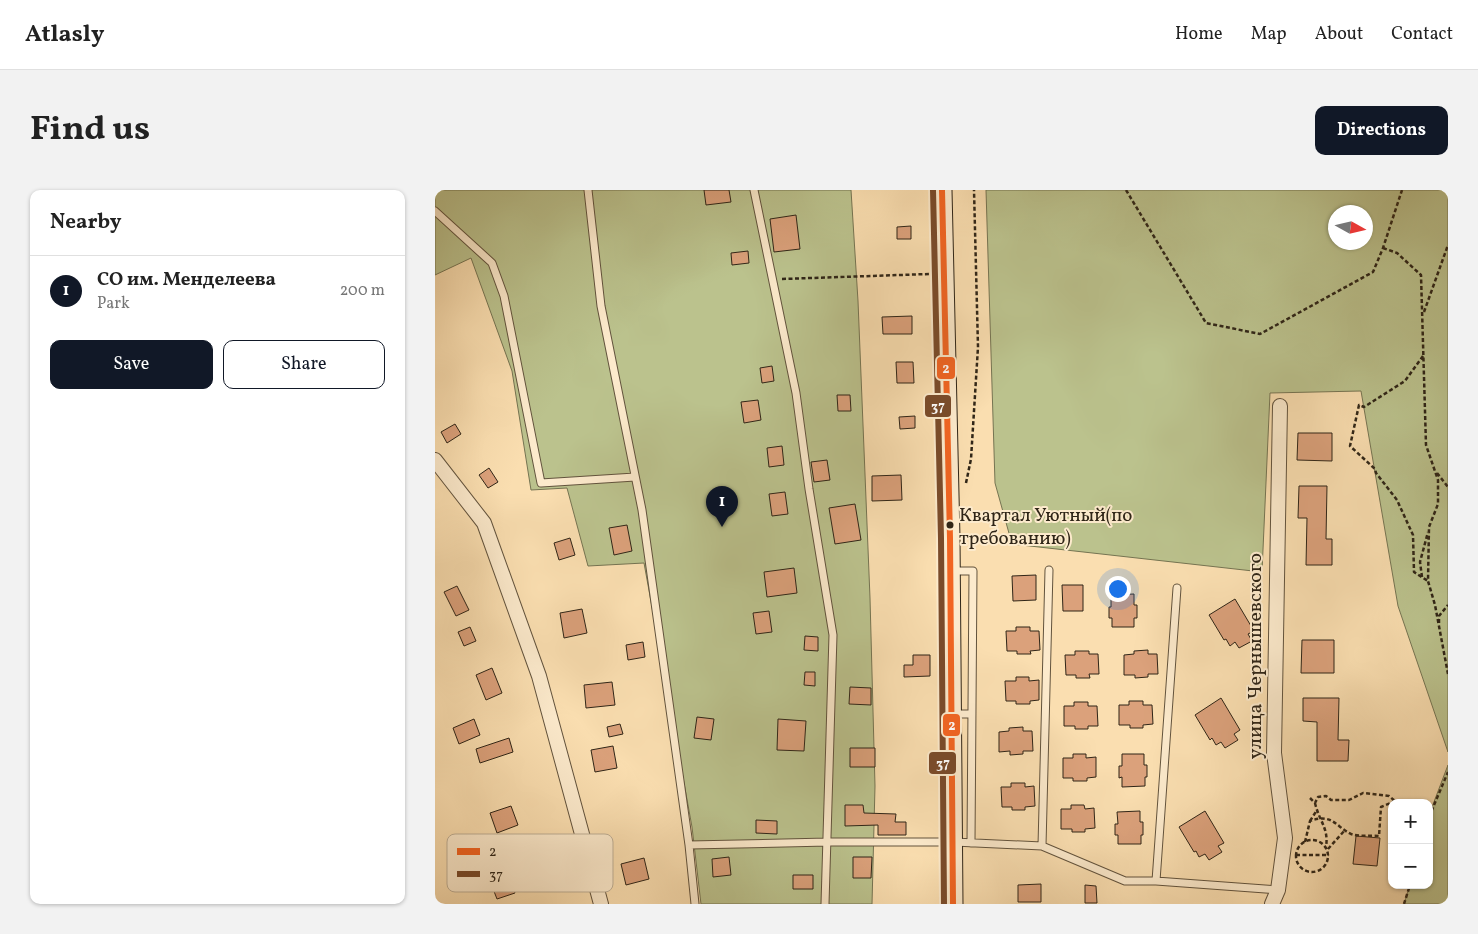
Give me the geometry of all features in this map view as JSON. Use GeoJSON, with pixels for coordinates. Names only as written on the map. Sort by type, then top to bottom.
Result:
{"type":"FeatureCollection","features":[{"type":"Feature","properties":{"kind":"street"},"geometry":{"type":"LineString","coordinates":[[942,190],[951,571],[952,714],[962,842],[953,904]]}},
{"type":"Feature","properties":{"kind":"street","name":"улица Чернышевского"},"geometry":{"type":"LineString","coordinates":[[1272,904],[1279,890],[1285,838],[1274,753],[1280,406]]}},
{"type":"Feature","properties":{"kind":"street"},"geometry":{"type":"LineString","coordinates":[[435,460],[484,523],[539,676],[582,834]]}},
{"type":"Feature","properties":{"kind":"lane"},"geometry":{"type":"LineString","coordinates":[[588,190],[601,306],[642,510],[689,845],[695,904]]}},
{"type":"Feature","properties":{"kind":"lane"},"geometry":{"type":"LineString","coordinates":[[754,190],[796,393],[809,489],[833,635],[825,904]]}},
{"type":"Feature","properties":{"kind":"lane"},"geometry":{"type":"LineString","coordinates":[[435,211],[492,264],[504,296],[541,483],[635,477]]}},
{"type":"Feature","properties":{"kind":"lane"},"geometry":{"type":"LineString","coordinates":[[1042,846],[1049,570]]}},
{"type":"Feature","properties":{"kind":"lane"},"geometry":{"type":"LineString","coordinates":[[951,571],[973,571],[972,714],[962,842]]}},
{"type":"Feature","properties":{"kind":"lane"},"geometry":{"type":"LineString","coordinates":[[1156,880],[1177,588]]}},
{"type":"Feature","properties":{"kind":"lane"},"geometry":{"type":"LineString","coordinates":[[952,714],[972,714]]}},
{"type":"Feature","properties":{"kind":"lane"},"geometry":{"type":"LineString","coordinates":[[689,845],[962,842],[1042,846],[1125,881],[1156,880],[1279,890]]}},
{"type":"Feature","properties":{"kind":"path"},"geometry":{"type":"LineString","coordinates":[[965,485],[971,460],[978,347],[974,190]]}},
{"type":"Feature","properties":{"kind":"path"},"geometry":{"type":"LineString","coordinates":[[1126,190],[1207,323],[1260,334],[1373,272],[1402,190]]}},
{"type":"Feature","properties":{"kind":"path"},"geometry":{"type":"LineString","coordinates":[[1423,316],[1448,245]]}},
{"type":"Feature","properties":{"kind":"path"},"geometry":{"type":"LineString","coordinates":[[1383,248],[1397,252],[1421,275],[1426,445],[1439,480],[1438,504],[1429,527],[1420,562],[1422,577]]}},
{"type":"Feature","properties":{"kind":"path"},"geometry":{"type":"LineString","coordinates":[[773,279],[943,273]]}},
{"type":"Feature","properties":{"kind":"path"},"geometry":{"type":"LineString","coordinates":[[1424,355],[1405,381],[1364,407],[1359,405],[1350,446],[1375,469],[1397,500],[1413,535],[1414,572],[1428,582]]}},
{"type":"Feature","properties":{"kind":"path"},"geometry":{"type":"LineString","coordinates":[[1435,469],[1448,487]]}},
{"type":"Feature","properties":{"kind":"path"},"geometry":{"type":"LineString","coordinates":[[1429,527],[1428,582],[1435,605],[1448,674]]}},
{"type":"Feature","properties":{"kind":"path"},"geometry":{"type":"LineString","coordinates":[[1439,628],[1439,616],[1448,606]]}},
{"type":"Feature","properties":{"kind":"path"},"geometry":{"type":"LineString","coordinates":[[1433,808],[1448,772]]}},
{"type":"Feature","properties":{"kind":"path"},"geometry":{"type":"LineString","coordinates":[[1315,803],[1318,797],[1326,796],[1331,800],[1349,800],[1363,793],[1389,796],[1394,799]]}},
{"type":"Feature","properties":{"kind":"path"},"geometry":{"type":"LineString","coordinates":[[1310,798],[1315,803],[1319,818],[1326,827],[1329,855],[1323,868],[1317,872],[1309,872],[1298,864],[1297,849],[1302,843],[1315,840],[1327,848]]}},
{"type":"Feature","properties":{"kind":"path"},"geometry":{"type":"LineString","coordinates":[[1310,821],[1319,818],[1334,820],[1341,829],[1351,834],[1379,836],[1381,807],[1388,804]]}},
{"type":"Feature","properties":{"kind":"path"},"geometry":{"type":"LineString","coordinates":[[1305,842],[1310,821],[1317,810]]}},
{"type":"Feature","properties":{"kind":"path"},"geometry":{"type":"LineString","coordinates":[[1327,848],[1345,830]]}},
{"type":"Feature","properties":{"kind":"path"},"geometry":{"type":"LineString","coordinates":[[1296,855],[1329,855]]}},
{"type":"Feature","properties":{"kind":"path"},"geometry":{"type":"LineString","coordinates":[[1404,904],[1409,889]]}},
{"type":"Feature","properties":{"kind":"green space"},"geometry":{"type":"Polygon","coordinates":[[[435,190],[851,190],[858,301],[870,598],[875,786],[872,904],[701,904],[692,827],[644,563],[588,566],[567,488],[531,490],[512,371],[471,258],[435,275],[435,190]]]}},
{"type":"Feature","properties":{"kind":"green space"},"geometry":{"type":"Polygon","coordinates":[[[986,190],[1448,190],[1448,752],[1398,606],[1361,391],[1270,393],[1262,572],[1012,544],[995,483],[986,190]]]}},
{"type":"Feature","properties":{"kind":"green space"},"geometry":{"type":"Polygon","coordinates":[[[1448,765],[1448,904],[1404,904],[1409,889],[1433,889],[1433,804],[1448,765]]]}},
{"type":"Feature","properties":{"kind":"building"},"geometry":{"type":"Polygon","coordinates":[[[704,190],[729,190],[731,202],[706,205],[704,190]]]}},
{"type":"Feature","properties":{"kind":"building"},"geometry":{"type":"Polygon","coordinates":[[[796,215],[800,249],[774,252],[770,219],[796,215]]]}},
{"type":"Feature","properties":{"kind":"building"},"geometry":{"type":"Polygon","coordinates":[[[911,226],[911,239],[897,239],[897,227],[911,226]]]}},
{"type":"Feature","properties":{"kind":"building"},"geometry":{"type":"Polygon","coordinates":[[[748,251],[749,263],[732,265],[731,253],[748,251]]]}},
{"type":"Feature","properties":{"kind":"building"},"geometry":{"type":"Polygon","coordinates":[[[912,316],[912,334],[883,334],[882,317],[912,316]]]}},
{"type":"Feature","properties":{"kind":"building"},"geometry":{"type":"Polygon","coordinates":[[[896,362],[913,362],[914,383],[897,383],[896,362]]]}},
{"type":"Feature","properties":{"kind":"building"},"geometry":{"type":"Polygon","coordinates":[[[772,366],[774,381],[762,383],[760,368],[772,366]]]}},
{"type":"Feature","properties":{"kind":"building"},"geometry":{"type":"Polygon","coordinates":[[[837,395],[850,395],[851,411],[838,411],[837,395]]]}},
{"type":"Feature","properties":{"kind":"building"},"geometry":{"type":"Polygon","coordinates":[[[758,400],[761,420],[744,423],[741,402],[758,400]]]}},
{"type":"Feature","properties":{"kind":"building"},"geometry":{"type":"Polygon","coordinates":[[[915,416],[915,428],[900,429],[899,417],[915,416]]]}},
{"type":"Feature","properties":{"kind":"building"},"geometry":{"type":"Polygon","coordinates":[[[455,424],[461,434],[447,443],[441,432],[455,424]]]}},
{"type":"Feature","properties":{"kind":"building"},"geometry":{"type":"Polygon","coordinates":[[[1298,433],[1332,433],[1332,461],[1297,460],[1298,433]]]}},
{"type":"Feature","properties":{"kind":"building"},"geometry":{"type":"Polygon","coordinates":[[[782,446],[784,465],[769,467],[767,448],[782,446]]]}},
{"type":"Feature","properties":{"kind":"building"},"geometry":{"type":"Polygon","coordinates":[[[827,460],[830,480],[814,482],[811,462],[827,460]]]}},
{"type":"Feature","properties":{"kind":"building"},"geometry":{"type":"Polygon","coordinates":[[[489,468],[498,482],[488,488],[479,475],[489,468]]]}},
{"type":"Feature","properties":{"kind":"building"},"geometry":{"type":"Polygon","coordinates":[[[901,475],[902,500],[872,501],[872,476],[901,475]]]}},
{"type":"Feature","properties":{"kind":"building"},"geometry":{"type":"Polygon","coordinates":[[[1299,486],[1327,486],[1326,539],[1332,539],[1332,565],[1306,565],[1307,518],[1298,518],[1299,486]]]}},
{"type":"Feature","properties":{"kind":"building"},"geometry":{"type":"Polygon","coordinates":[[[785,492],[788,514],[772,516],[769,494],[785,492]]]}},
{"type":"Feature","properties":{"kind":"building"},"geometry":{"type":"Polygon","coordinates":[[[855,504],[861,540],[835,544],[829,508],[855,504]]]}},
{"type":"Feature","properties":{"kind":"building"},"geometry":{"type":"Polygon","coordinates":[[[627,525],[632,551],[614,555],[609,528],[627,525]]]}},
{"type":"Feature","properties":{"kind":"building"},"geometry":{"type":"Polygon","coordinates":[[[570,538],[575,555],[559,560],[554,543],[570,538]]]}},
{"type":"Feature","properties":{"kind":"building"},"geometry":{"type":"Polygon","coordinates":[[[794,568],[797,593],[767,597],[764,572],[794,568]]]}},
{"type":"Feature","properties":{"kind":"building"},"geometry":{"type":"Polygon","coordinates":[[[1036,575],[1036,600],[1013,601],[1012,576],[1036,575]]]}},
{"type":"Feature","properties":{"kind":"building"},"geometry":{"type":"Polygon","coordinates":[[[1062,585],[1083,585],[1083,611],[1063,611],[1062,585]]]}},
{"type":"Feature","properties":{"kind":"building"},"geometry":{"type":"Polygon","coordinates":[[[457,586],[469,610],[456,616],[444,592],[457,586]]]}},
{"type":"Feature","properties":{"kind":"building"},"geometry":{"type":"Polygon","coordinates":[[[1134,594],[1134,605],[1137,605],[1137,618],[1134,618],[1134,627],[1112,627],[1112,618],[1109,618],[1111,595],[1134,594]]]}},
{"type":"Feature","properties":{"kind":"building"},"geometry":{"type":"Polygon","coordinates":[[[1235,599],[1254,631],[1248,634],[1252,641],[1239,648],[1235,642],[1230,646],[1226,639],[1224,640],[1209,615],[1235,599]]]}},
{"type":"Feature","properties":{"kind":"building"},"geometry":{"type":"Polygon","coordinates":[[[582,609],[587,633],[564,638],[560,613],[582,609]]]}},
{"type":"Feature","properties":{"kind":"building"},"geometry":{"type":"Polygon","coordinates":[[[769,611],[772,632],[756,634],[753,613],[769,611]]]}},
{"type":"Feature","properties":{"kind":"building"},"geometry":{"type":"Polygon","coordinates":[[[470,627],[476,641],[464,646],[458,632],[470,627]]]}},
{"type":"Feature","properties":{"kind":"building"},"geometry":{"type":"Polygon","coordinates":[[[1016,627],[1030,627],[1030,631],[1039,631],[1040,650],[1030,651],[1031,654],[1017,654],[1017,651],[1007,651],[1006,631],[1016,631],[1016,627]]]}},
{"type":"Feature","properties":{"kind":"building"},"geometry":{"type":"Polygon","coordinates":[[[805,636],[818,637],[818,651],[804,650],[805,636]]]}},
{"type":"Feature","properties":{"kind":"building"},"geometry":{"type":"Polygon","coordinates":[[[1302,640],[1334,640],[1334,673],[1301,673],[1302,640]]]}},
{"type":"Feature","properties":{"kind":"building"},"geometry":{"type":"Polygon","coordinates":[[[643,642],[645,657],[628,660],[626,645],[643,642]]]}},
{"type":"Feature","properties":{"kind":"building"},"geometry":{"type":"Polygon","coordinates":[[[1148,650],[1148,654],[1157,654],[1158,674],[1148,674],[1148,677],[1135,678],[1135,675],[1124,675],[1124,655],[1134,654],[1134,651],[1148,650]]]}},
{"type":"Feature","properties":{"kind":"building"},"geometry":{"type":"Polygon","coordinates":[[[1075,651],[1089,651],[1089,654],[1098,654],[1099,674],[1089,674],[1090,678],[1076,678],[1076,675],[1066,675],[1065,655],[1075,655],[1075,651]]]}},
{"type":"Feature","properties":{"kind":"building"},"geometry":{"type":"Polygon","coordinates":[[[913,655],[930,655],[930,676],[904,677],[904,665],[913,665],[913,655]]]}},
{"type":"Feature","properties":{"kind":"building"},"geometry":{"type":"Polygon","coordinates":[[[492,668],[502,693],[486,700],[476,675],[492,668]]]}},
{"type":"Feature","properties":{"kind":"building"},"geometry":{"type":"Polygon","coordinates":[[[805,672],[815,672],[815,686],[804,685],[805,672]]]}},
{"type":"Feature","properties":{"kind":"building"},"geometry":{"type":"Polygon","coordinates":[[[1016,677],[1029,677],[1029,681],[1039,680],[1039,700],[1030,701],[1030,704],[1016,704],[1016,701],[1006,701],[1005,681],[1016,681],[1016,677]]]}},
{"type":"Feature","properties":{"kind":"building"},"geometry":{"type":"Polygon","coordinates":[[[612,682],[615,705],[586,708],[584,685],[612,682]]]}},
{"type":"Feature","properties":{"kind":"building"},"geometry":{"type":"Polygon","coordinates":[[[850,687],[871,688],[871,705],[849,704],[850,687]]]}},
{"type":"Feature","properties":{"kind":"building"},"geometry":{"type":"Polygon","coordinates":[[[1221,698],[1240,730],[1234,734],[1238,740],[1225,748],[1221,742],[1216,745],[1212,738],[1210,740],[1195,715],[1221,698]]]}},
{"type":"Feature","properties":{"kind":"building"},"geometry":{"type":"Polygon","coordinates":[[[1303,698],[1339,698],[1338,740],[1349,740],[1348,761],[1317,761],[1317,722],[1303,721],[1303,698]]]}},
{"type":"Feature","properties":{"kind":"building"},"geometry":{"type":"Polygon","coordinates":[[[1129,701],[1143,701],[1143,705],[1152,705],[1153,724],[1143,725],[1143,728],[1130,728],[1130,725],[1119,725],[1119,705],[1129,705],[1129,701]]]}},
{"type":"Feature","properties":{"kind":"building"},"geometry":{"type":"Polygon","coordinates":[[[1074,702],[1088,702],[1088,706],[1097,706],[1098,726],[1088,726],[1088,729],[1075,729],[1075,726],[1064,726],[1064,706],[1074,706],[1074,702]]]}},
{"type":"Feature","properties":{"kind":"building"},"geometry":{"type":"Polygon","coordinates":[[[697,717],[714,719],[711,740],[694,738],[697,717]]]}},
{"type":"Feature","properties":{"kind":"building"},"geometry":{"type":"Polygon","coordinates":[[[474,719],[480,735],[459,744],[453,728],[474,719]]]}},
{"type":"Feature","properties":{"kind":"building"},"geometry":{"type":"Polygon","coordinates":[[[778,719],[806,721],[804,751],[777,750],[778,719]]]}},
{"type":"Feature","properties":{"kind":"building"},"geometry":{"type":"Polygon","coordinates":[[[620,724],[623,734],[609,737],[607,727],[620,724]]]}},
{"type":"Feature","properties":{"kind":"building"},"geometry":{"type":"Polygon","coordinates":[[[1023,727],[1023,731],[1032,731],[1033,751],[1023,751],[1023,754],[1010,755],[1010,751],[999,752],[999,732],[1009,731],[1009,728],[1023,727]]]}},
{"type":"Feature","properties":{"kind":"building"},"geometry":{"type":"Polygon","coordinates":[[[509,738],[513,752],[480,763],[476,749],[509,738]]]}},
{"type":"Feature","properties":{"kind":"building"},"geometry":{"type":"Polygon","coordinates":[[[613,746],[617,768],[595,772],[591,750],[613,746]]]}},
{"type":"Feature","properties":{"kind":"building"},"geometry":{"type":"Polygon","coordinates":[[[850,748],[875,748],[875,767],[850,767],[850,748]]]}},
{"type":"Feature","properties":{"kind":"building"},"geometry":{"type":"Polygon","coordinates":[[[1073,754],[1086,754],[1086,758],[1096,757],[1096,777],[1087,778],[1087,781],[1073,781],[1073,778],[1063,778],[1063,758],[1073,758],[1073,754]]]}},
{"type":"Feature","properties":{"kind":"building"},"geometry":{"type":"Polygon","coordinates":[[[1122,754],[1144,754],[1144,765],[1147,765],[1145,786],[1122,787],[1122,777],[1119,778],[1119,766],[1122,766],[1122,754]]]}},
{"type":"Feature","properties":{"kind":"building"},"geometry":{"type":"Polygon","coordinates":[[[1011,783],[1025,783],[1025,787],[1034,786],[1035,806],[1025,807],[1025,810],[1012,810],[1012,807],[1002,807],[1001,787],[1011,787],[1011,783]]]}},
{"type":"Feature","properties":{"kind":"building"},"geometry":{"type":"Polygon","coordinates":[[[845,805],[863,805],[864,813],[896,814],[895,822],[906,822],[906,835],[878,835],[878,825],[845,826],[845,805]]]}},
{"type":"Feature","properties":{"kind":"building"},"geometry":{"type":"Polygon","coordinates":[[[1071,805],[1084,805],[1085,809],[1094,808],[1095,828],[1085,829],[1085,832],[1072,832],[1072,829],[1061,829],[1061,809],[1071,809],[1071,805]]]}},
{"type":"Feature","properties":{"kind":"building"},"geometry":{"type":"Polygon","coordinates":[[[511,806],[518,825],[497,833],[490,813],[511,806]]]}},
{"type":"Feature","properties":{"kind":"building"},"geometry":{"type":"Polygon","coordinates":[[[1140,811],[1140,822],[1143,822],[1141,844],[1118,844],[1118,835],[1115,835],[1115,824],[1118,824],[1117,812],[1140,811]]]}},
{"type":"Feature","properties":{"kind":"building"},"geometry":{"type":"Polygon","coordinates":[[[1205,811],[1224,843],[1218,846],[1222,852],[1209,860],[1205,854],[1199,857],[1196,851],[1194,852],[1179,827],[1205,811]]]}},
{"type":"Feature","properties":{"kind":"building"},"geometry":{"type":"Polygon","coordinates":[[[756,820],[777,821],[777,834],[756,833],[756,820]]]}},
{"type":"Feature","properties":{"kind":"building"},"geometry":{"type":"Polygon","coordinates":[[[1356,836],[1380,838],[1377,866],[1353,864],[1356,836]]]}},
{"type":"Feature","properties":{"kind":"building"},"geometry":{"type":"Polygon","coordinates":[[[729,857],[731,875],[713,877],[712,859],[729,857]]]}},
{"type":"Feature","properties":{"kind":"building"},"geometry":{"type":"Polygon","coordinates":[[[853,857],[872,857],[871,878],[853,878],[853,857]]]}},
{"type":"Feature","properties":{"kind":"building"},"geometry":{"type":"Polygon","coordinates":[[[644,858],[649,879],[626,885],[621,864],[644,858]]]}},
{"type":"Feature","properties":{"kind":"building"},"geometry":{"type":"Polygon","coordinates":[[[793,875],[813,875],[813,889],[793,889],[793,875]]]}},
{"type":"Feature","properties":{"kind":"building"},"geometry":{"type":"Polygon","coordinates":[[[1041,884],[1041,902],[1018,902],[1018,885],[1041,884]]]}},
{"type":"Feature","properties":{"kind":"building"},"geometry":{"type":"Polygon","coordinates":[[[1085,885],[1096,886],[1097,903],[1085,903],[1085,885]]]}},
{"type":"Feature","properties":{"kind":"building"},"geometry":{"type":"Polygon","coordinates":[[[494,892],[515,893],[497,899],[494,892]]]}},
{"type":"Feature","properties":{"kind":"transit line","name":"37"},"geometry":{"type":"LineString","coordinates":[[933,190],[941,538],[944,904]]}},
{"type":"Feature","properties":{"kind":"transit line","name":"2"},"geometry":{"type":"LineString","coordinates":[[942,190],[950,538],[953,904]]}},
{"type":"Feature","properties":{"kind":"place","name":"Квартал Уютный(по требованию)"},"geometry":{"type":"Point","coordinates":[950,525]}},
{"type":"Feature","properties":{"kind":"place","name":"СО им. Менделеева"},"geometry":{"type":"Point","coordinates":[722,527]}}]}
